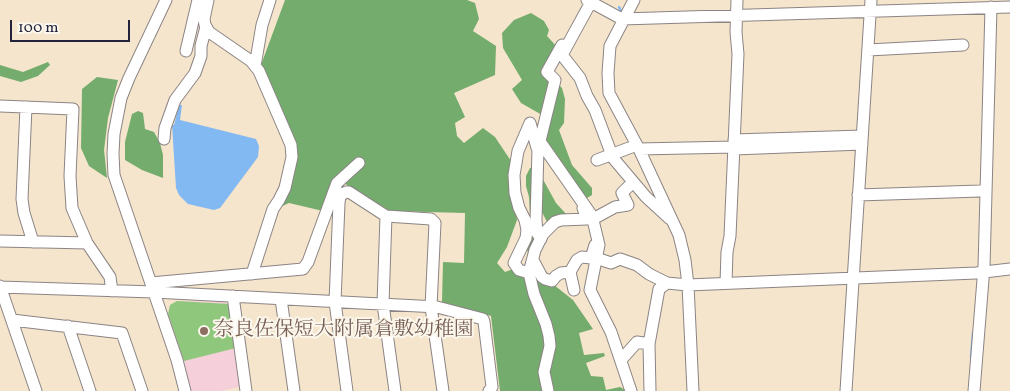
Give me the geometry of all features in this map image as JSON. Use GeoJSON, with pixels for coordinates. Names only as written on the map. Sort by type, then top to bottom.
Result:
{"type":"FeatureCollection","features":[{"type":"Feature","properties":{"kind":"street"},"geometry":{"type":"LineString","coordinates":[[166,0],[129,78],[116,118],[114,175],[177,360],[185,391]]}},
{"type":"Feature","properties":{"kind":"street"},"geometry":{"type":"LineString","coordinates":[[186,51],[198,0]]}},
{"type":"Feature","properties":{"kind":"street"},"geometry":{"type":"LineString","coordinates":[[208,0],[204,19],[206,27],[209,32],[251,61],[259,71],[291,145],[292,157],[285,188],[280,200],[273,209],[252,274]]}},
{"type":"Feature","properties":{"kind":"street"},"geometry":{"type":"LineString","coordinates":[[255,66],[262,25],[270,0]]}},
{"type":"Feature","properties":{"kind":"street"},"geometry":{"type":"LineString","coordinates":[[614,0],[618,16],[610,46],[609,93],[638,147],[680,235],[688,285],[693,391]]}},
{"type":"Feature","properties":{"kind":"street"},"geometry":{"type":"LineString","coordinates":[[618,16],[634,0]]}},
{"type":"Feature","properties":{"kind":"street"},"geometry":{"type":"LineString","coordinates":[[726,283],[727,252],[730,236],[738,54],[737,0]]}},
{"type":"Feature","properties":{"kind":"street"},"geometry":{"type":"LineString","coordinates":[[588,1],[618,16],[736,16],[871,6],[1010,6]]}},
{"type":"Feature","properties":{"kind":"street"},"geometry":{"type":"LineString","coordinates":[[541,239],[537,234],[536,220],[538,145],[555,80],[547,72],[588,1]]}},
{"type":"Feature","properties":{"kind":"street"},"geometry":{"type":"LineString","coordinates":[[588,1],[562,55],[580,78],[612,154],[646,196],[675,223]]}},
{"type":"Feature","properties":{"kind":"street"},"geometry":{"type":"LineString","coordinates":[[846,391],[849,278],[858,195],[859,140],[871,6]]}},
{"type":"Feature","properties":{"kind":"street"},"geometry":{"type":"LineString","coordinates":[[974,391],[989,7]]}},
{"type":"Feature","properties":{"kind":"street"},"geometry":{"type":"LineString","coordinates":[[164,139],[165,128],[175,100],[195,73],[201,56],[201,46],[206,27]]}},
{"type":"Feature","properties":{"kind":"street"},"geometry":{"type":"LineString","coordinates":[[868,50],[963,45]]}},
{"type":"Feature","properties":{"kind":"street"},"geometry":{"type":"LineString","coordinates":[[0,106],[73,109],[70,194],[72,208],[87,243],[110,277],[112,291]]}},
{"type":"Feature","properties":{"kind":"street"},"geometry":{"type":"LineString","coordinates":[[26,107],[22,199],[24,213],[33,242]]}},
{"type":"Feature","properties":{"kind":"street"},"geometry":{"type":"LineString","coordinates":[[529,273],[519,270],[514,263],[526,238],[527,230],[517,201],[514,175],[518,151],[530,123],[538,145],[585,205],[593,220],[599,245],[590,290],[611,332],[631,391]]}},
{"type":"Feature","properties":{"kind":"street"},"geometry":{"type":"LineString","coordinates":[[597,160],[638,147],[859,140]]}},
{"type":"Feature","properties":{"kind":"street"},"geometry":{"type":"LineString","coordinates":[[347,391],[335,302],[339,202],[337,183],[359,163]]}},
{"type":"Feature","properties":{"kind":"street"},"geometry":{"type":"LineString","coordinates":[[593,220],[614,207],[628,205],[622,193],[634,182]]}},
{"type":"Feature","properties":{"kind":"street"},"geometry":{"type":"LineString","coordinates":[[858,195],[980,191]]}},
{"type":"Feature","properties":{"kind":"street"},"geometry":{"type":"LineString","coordinates":[[338,193],[349,192],[386,216],[431,219],[435,223],[431,307],[443,391]]}},
{"type":"Feature","properties":{"kind":"street"},"geometry":{"type":"LineString","coordinates":[[34,390],[0,286],[112,291],[303,269],[308,262],[338,193]]}},
{"type":"Feature","properties":{"kind":"street"},"geometry":{"type":"LineString","coordinates":[[548,391],[544,372],[550,346],[550,336],[534,294],[529,273],[535,250],[541,239],[556,222],[561,220],[587,219],[582,208],[585,205]]}},
{"type":"Feature","properties":{"kind":"street"},"geometry":{"type":"LineString","coordinates":[[386,216],[383,304],[395,391]]}},
{"type":"Feature","properties":{"kind":"street"},"geometry":{"type":"LineString","coordinates":[[574,290],[570,272],[577,260],[582,257],[591,258],[598,236]]}},
{"type":"Feature","properties":{"kind":"street"},"geometry":{"type":"LineString","coordinates":[[0,241],[87,243]]}},
{"type":"Feature","properties":{"kind":"street"},"geometry":{"type":"LineString","coordinates":[[596,258],[611,263],[620,259],[637,264],[654,277],[667,283],[688,285],[980,272],[1010,269]]}},
{"type":"Feature","properties":{"kind":"street"},"geometry":{"type":"LineString","coordinates":[[533,260],[545,279],[552,281],[561,273],[570,272]]}},
{"type":"Feature","properties":{"kind":"street"},"geometry":{"type":"LineString","coordinates":[[650,391],[650,344],[659,289],[667,283]]}},
{"type":"Feature","properties":{"kind":"street"},"geometry":{"type":"LineString","coordinates":[[153,287],[233,296],[431,307],[483,319],[492,387],[489,391]]}},
{"type":"Feature","properties":{"kind":"street"},"geometry":{"type":"LineString","coordinates":[[233,296],[246,391]]}},
{"type":"Feature","properties":{"kind":"street"},"geometry":{"type":"LineString","coordinates":[[281,299],[294,391]]}},
{"type":"Feature","properties":{"kind":"street"},"geometry":{"type":"LineString","coordinates":[[12,320],[122,332],[142,391]]}},
{"type":"Feature","properties":{"kind":"street"},"geometry":{"type":"LineString","coordinates":[[68,326],[90,391]]}},
{"type":"Feature","properties":{"kind":"street"},"geometry":{"type":"LineString","coordinates":[[621,360],[637,342],[650,344]]}},
{"type":"Feature","properties":{"kind":"shaded area","name":"奈良佐保短大附属倉敷幼稚園"},"geometry":{"type":"Polygon","coordinates":[[[177,301],[226,302],[241,382],[239,387],[221,391],[191,391],[183,358],[168,314],[170,305],[177,301]]]}},
{"type":"Feature","properties":{"kind":"green space"},"geometry":{"type":"Polygon","coordinates":[[[285,0],[467,0],[475,3],[479,19],[473,31],[496,46],[495,75],[454,93],[465,117],[455,123],[457,136],[464,143],[483,128],[495,137],[513,164],[513,194],[517,220],[507,247],[497,263],[505,272],[513,269],[536,275],[545,270],[554,285],[573,300],[593,329],[579,333],[584,355],[604,353],[605,356],[586,363],[591,376],[603,377],[606,390],[620,387],[627,391],[500,391],[491,316],[442,302],[443,262],[464,263],[465,213],[390,211],[342,182],[323,211],[289,203],[278,208],[295,157],[261,65],[285,0]]]}},
{"type":"Feature","properties":{"kind":"green space"},"geometry":{"type":"Polygon","coordinates":[[[531,13],[544,21],[549,30],[547,36],[557,47],[552,82],[542,115],[521,103],[512,89],[522,80],[503,48],[502,33],[514,20],[531,13]]]}},
{"type":"Feature","properties":{"kind":"green space"},"geometry":{"type":"Polygon","coordinates":[[[48,62],[50,65],[38,76],[21,82],[0,76],[0,65],[23,72],[48,62]]]}},
{"type":"Feature","properties":{"kind":"green space"},"geometry":{"type":"Polygon","coordinates":[[[97,77],[118,80],[108,118],[104,150],[107,178],[89,166],[81,148],[82,89],[97,77]]]}},
{"type":"Feature","properties":{"kind":"green space"},"geometry":{"type":"Polygon","coordinates":[[[559,85],[562,88],[565,99],[564,123],[559,130],[572,165],[592,188],[592,195],[587,198],[547,144],[544,133],[559,85]]]}},
{"type":"Feature","properties":{"kind":"green space"},"geometry":{"type":"Polygon","coordinates":[[[138,111],[143,113],[145,129],[154,132],[160,143],[163,155],[163,178],[142,170],[125,160],[125,142],[132,114],[138,111]]]}},
{"type":"Feature","properties":{"kind":"green space"},"geometry":{"type":"Polygon","coordinates":[[[530,168],[533,168],[537,239],[531,253],[527,251],[530,215],[526,186],[526,176],[530,168]]]}},
{"type":"Feature","properties":{"kind":"green space"},"geometry":{"type":"Polygon","coordinates":[[[540,174],[556,203],[568,216],[548,224],[540,208],[540,174]]]}},
{"type":"Feature","properties":{"kind":"green space","name":"奈良佐保短大附属倉敷幼稚園"},"geometry":{"type":"Polygon","coordinates":[[[177,301],[229,304],[236,348],[184,361],[168,314],[170,305],[177,301]]]}},
{"type":"Feature","properties":{"kind":"water"},"geometry":{"type":"Polygon","coordinates":[[[179,105],[182,105],[180,120],[256,139],[259,146],[258,157],[220,208],[214,210],[188,204],[179,195],[176,188],[172,125],[174,125],[179,105]]]}},
{"type":"Feature","properties":{"kind":"waterway"},"geometry":{"type":"LineString","coordinates":[[619,7],[622,13]]}},
{"type":"Feature","properties":{"kind":"waterway"},"geometry":{"type":"LineString","coordinates":[[971,357],[973,333]]}},
{"type":"Feature","properties":{"kind":"place","name":"奈良佐保短大附属倉敷幼稚園"},"geometry":{"type":"Point","coordinates":[204,331]}}]}
